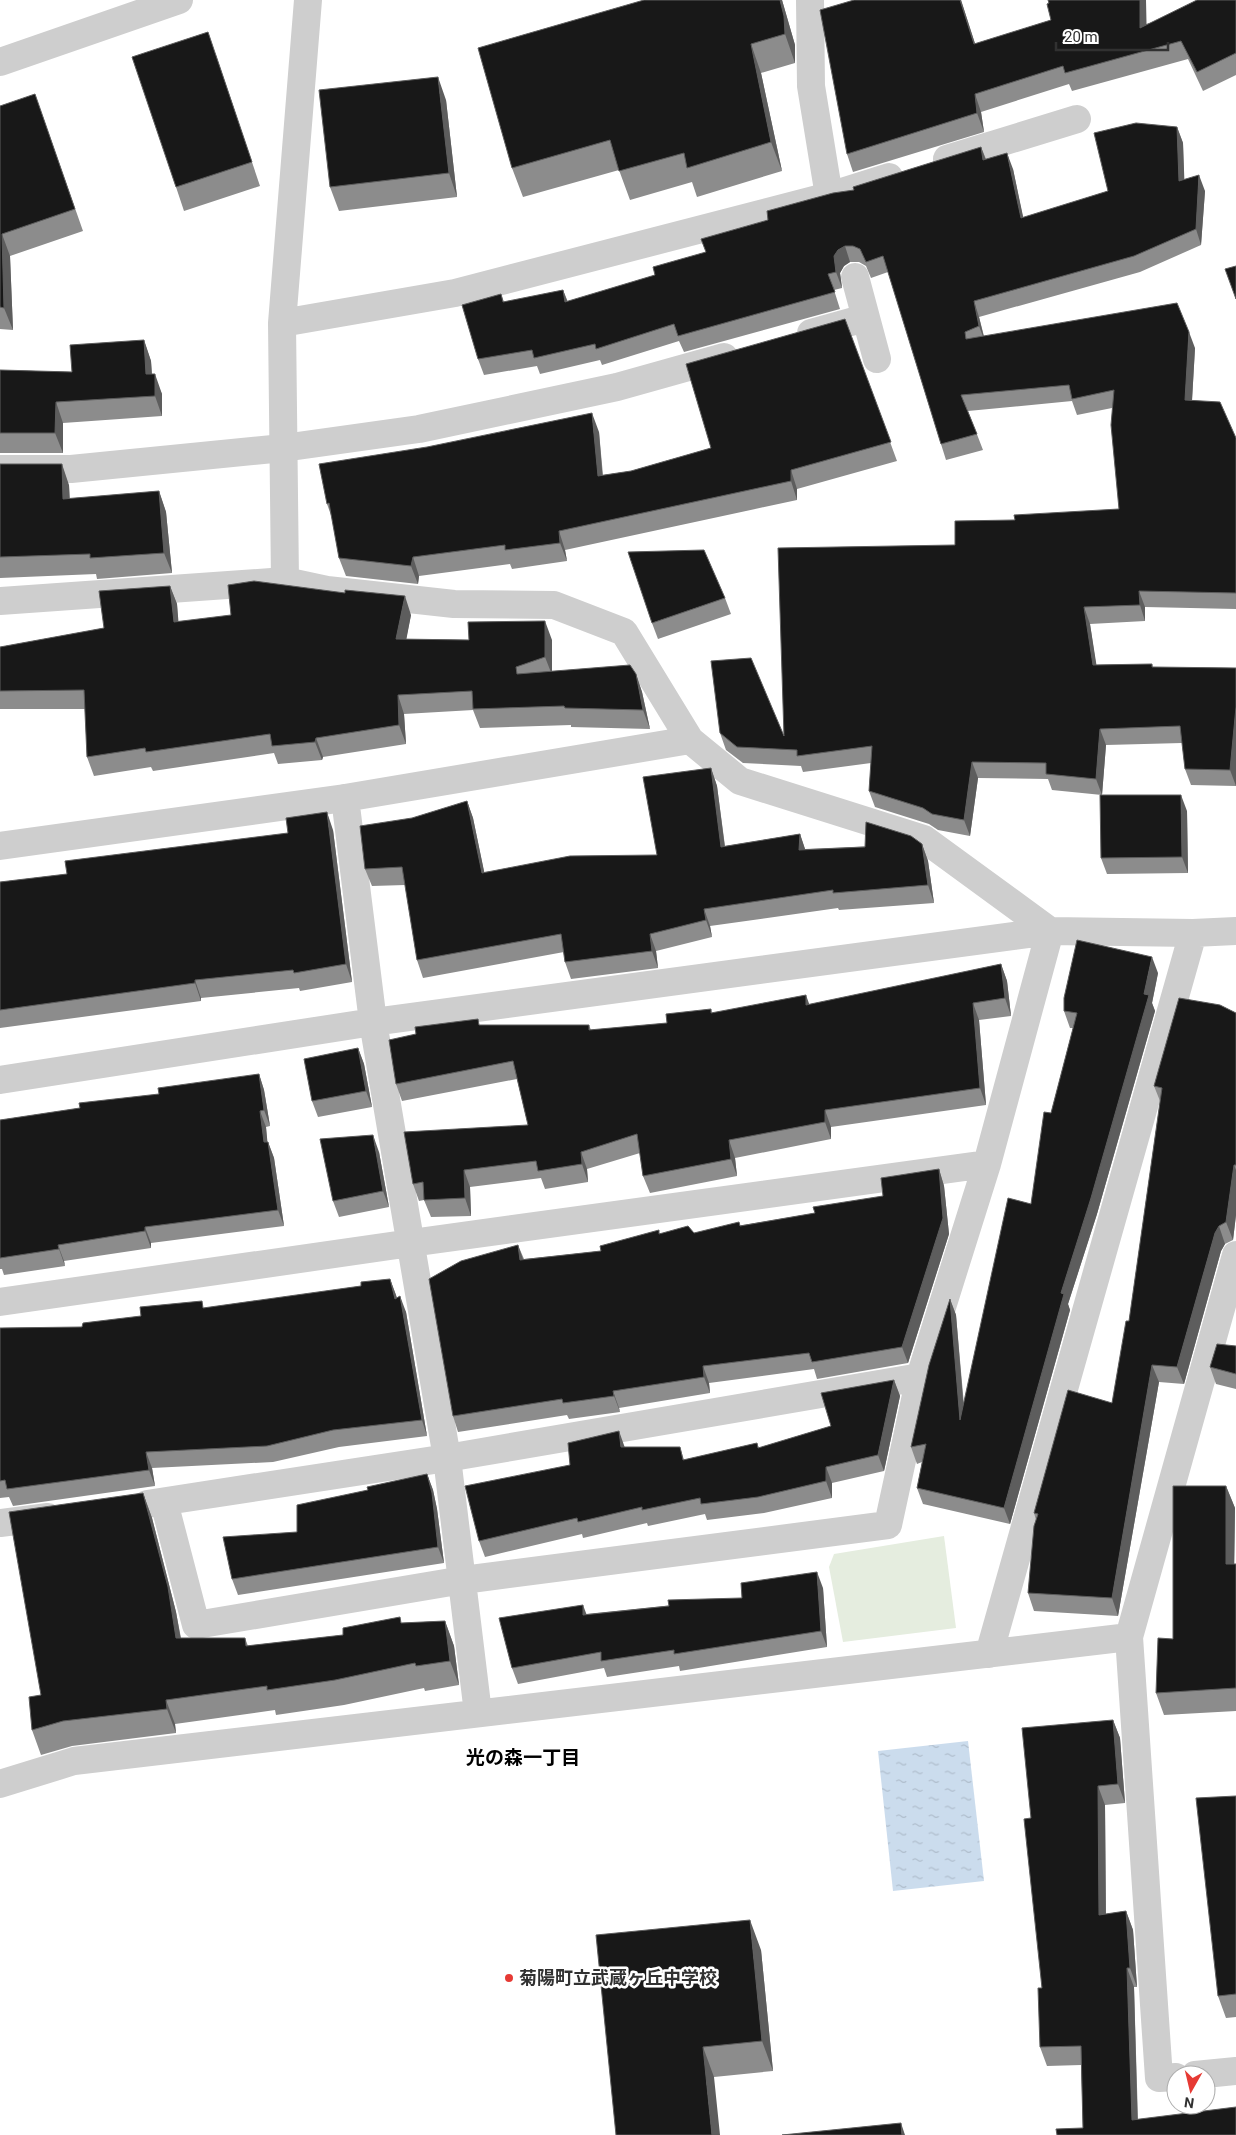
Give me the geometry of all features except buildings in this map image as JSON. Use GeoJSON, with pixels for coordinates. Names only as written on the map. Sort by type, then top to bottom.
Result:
{"type":"FeatureCollection","features":[{"type":"Feature","properties":{"kind":"street"},"geometry":{"type":"LineString","coordinates":[[0,62],[179,0]]}},
{"type":"Feature","properties":{"kind":"street"},"geometry":{"type":"LineString","coordinates":[[285,581],[282,323],[308,0]]}},
{"type":"Feature","properties":{"kind":"street"},"geometry":{"type":"LineString","coordinates":[[810,0],[811,86],[829,196]]}},
{"type":"Feature","properties":{"kind":"street"},"geometry":{"type":"LineString","coordinates":[[282,323],[455,293],[829,196],[1077,119]]}},
{"type":"Feature","properties":{"kind":"street"},"geometry":{"type":"LineString","coordinates":[[855,277],[877,359]]}},
{"type":"Feature","properties":{"kind":"street"},"geometry":{"type":"LineString","coordinates":[[789,339],[865,318]]}},
{"type":"Feature","properties":{"kind":"street"},"geometry":{"type":"LineString","coordinates":[[0,469],[71,469],[283,448],[418,428],[617,387],[750,350]]}},
{"type":"Feature","properties":{"kind":"street"},"geometry":{"type":"LineString","coordinates":[[0,602],[285,581],[327,590],[454,604],[554,605],[624,632],[690,740],[740,781],[924,839],[1050,932]]}},
{"type":"Feature","properties":{"kind":"street"},"geometry":{"type":"LineString","coordinates":[[0,846],[345,798],[690,740]]}},
{"type":"Feature","properties":{"kind":"street"},"geometry":{"type":"LineString","coordinates":[[345,798],[374,1022],[447,1458],[478,1713]]}},
{"type":"Feature","properties":{"kind":"street"},"geometry":{"type":"LineString","coordinates":[[0,1080],[374,1022],[1050,932],[1193,933],[1236,931]]}},
{"type":"Feature","properties":{"kind":"street"},"geometry":{"type":"LineString","coordinates":[[164,1502],[196,1625],[463,1580],[888,1525],[920,1377],[987,1164],[1050,932]]}},
{"type":"Feature","properties":{"kind":"street"},"geometry":{"type":"LineString","coordinates":[[989,1654],[1193,933]]}},
{"type":"Feature","properties":{"kind":"street"},"geometry":{"type":"LineString","coordinates":[[0,1302],[411,1242],[987,1164]]}},
{"type":"Feature","properties":{"kind":"street"},"geometry":{"type":"LineString","coordinates":[[1166,2078],[1159,2078],[1129,1637],[1236,1255]]}},
{"type":"Feature","properties":{"kind":"street"},"geometry":{"type":"LineString","coordinates":[[125,1507],[447,1458],[920,1377]]}},
{"type":"Feature","properties":{"kind":"street"},"geometry":{"type":"LineString","coordinates":[[0,1523],[77,1513]]}},
{"type":"Feature","properties":{"kind":"street"},"geometry":{"type":"LineString","coordinates":[[0,1784],[74,1761],[1129,1637]]}},
{"type":"Feature","properties":{"kind":"street"},"geometry":{"type":"LineString","coordinates":[[1216,2073],[1236,2071]]}},
{"type":"Feature","properties":{"kind":"shaded area"},"geometry":{"type":"Polygon","coordinates":[[[944,1536],[956,1628],[843,1642],[829,1567],[834,1554],[944,1536]]]}},
{"type":"Feature","properties":{"kind":"water"},"geometry":{"type":"Polygon","coordinates":[[[968,1741],[984,1881],[893,1891],[878,1751],[968,1741]]]}},
{"type":"Feature","properties":{"kind":"place","name":"菊陽町立武蔵ヶ丘中学校"},"geometry":{"type":"Point","coordinates":[509,1978]}},
{"type":"Feature","properties":{"kind":"district","name":"光の森一丁目"},"geometry":{"type":"Point","coordinates":[523,1757]}}]}
